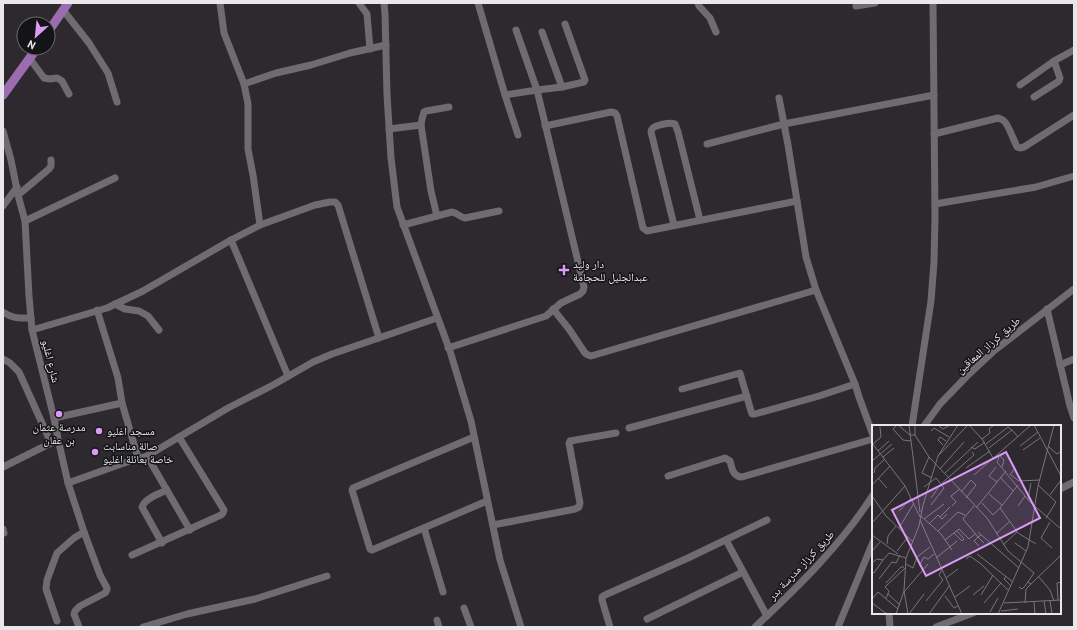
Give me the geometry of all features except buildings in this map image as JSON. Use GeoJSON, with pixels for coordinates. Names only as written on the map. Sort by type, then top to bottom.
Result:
{"type":"FeatureCollection","features":[{"type":"Feature","properties":{"kind":"main road"},"geometry":{"type":"LineString","coordinates":[[56,20],[65,6]]}},
{"type":"Feature","properties":{"kind":"main road"},"geometry":{"type":"LineString","coordinates":[[3,95],[32,56]]}},
{"type":"Feature","properties":{"kind":"street"},"geometry":{"type":"LineString","coordinates":[[220,3],[224,33],[244,84],[249,111],[248,149],[260,225]]}},
{"type":"Feature","properties":{"kind":"street"},"geometry":{"type":"LineString","coordinates":[[359,3],[367,14],[370,49]]}},
{"type":"Feature","properties":{"kind":"street"},"geometry":{"type":"LineString","coordinates":[[384,3],[389,129],[397,207],[438,318],[471,421],[500,560],[521,627]]}},
{"type":"Feature","properties":{"kind":"street"},"geometry":{"type":"LineString","coordinates":[[478,3],[518,135]]}},
{"type":"Feature","properties":{"kind":"street"},"geometry":{"type":"LineString","coordinates":[[698,3],[710,18],[716,32]]}},
{"type":"Feature","properties":{"kind":"street"},"geometry":{"type":"LineString","coordinates":[[856,6],[875,3]]}},
{"type":"Feature","properties":{"kind":"street"},"geometry":{"type":"LineString","coordinates":[[912,425],[931,301],[934,262],[935,204],[933,3]]}},
{"type":"Feature","properties":{"kind":"street"},"geometry":{"type":"LineString","coordinates":[[65,6],[108,74],[117,102]]}},
{"type":"Feature","properties":{"kind":"street"},"geometry":{"type":"LineString","coordinates":[[505,95],[562,87],[584,82],[585,80],[565,24]]}},
{"type":"Feature","properties":{"kind":"street"},"geometry":{"type":"LineString","coordinates":[[448,348],[546,316],[561,303],[580,294],[584,287],[537,90],[516,30]]}},
{"type":"Feature","properties":{"kind":"street"},"geometry":{"type":"LineString","coordinates":[[542,32],[562,87]]}},
{"type":"Feature","properties":{"kind":"street"},"geometry":{"type":"LineString","coordinates":[[244,84],[276,73],[311,66],[350,53],[386,45]]}},
{"type":"Feature","properties":{"kind":"street"},"geometry":{"type":"LineString","coordinates":[[1020,85],[1054,61],[1074,50]]}},
{"type":"Feature","properties":{"kind":"street"},"geometry":{"type":"LineString","coordinates":[[30,59],[44,78],[57,78],[62,81],[70,94]]}},
{"type":"Feature","properties":{"kind":"street"},"geometry":{"type":"LineString","coordinates":[[1034,97],[1060,81],[1054,61]]}},
{"type":"Feature","properties":{"kind":"street"},"geometry":{"type":"LineString","coordinates":[[707,144],[784,124],[934,95]]}},
{"type":"Feature","properties":{"kind":"street"},"geometry":{"type":"LineString","coordinates":[[779,98],[798,202],[806,257],[816,290],[855,384],[872,432]]}},
{"type":"Feature","properties":{"kind":"street"},"geometry":{"type":"LineString","coordinates":[[438,216],[431,191],[421,125],[424,112],[449,107]]}},
{"type":"Feature","properties":{"kind":"street"},"geometry":{"type":"LineString","coordinates":[[545,126],[611,112],[617,116],[643,228],[647,231],[798,202]]}},
{"type":"Feature","properties":{"kind":"street"},"geometry":{"type":"LineString","coordinates":[[934,134],[998,118],[1006,122],[1017,147],[1020,148],[1044,135],[1074,114]]}},
{"type":"Feature","properties":{"kind":"street"},"geometry":{"type":"LineString","coordinates":[[674,225],[651,132],[652,129],[670,122],[675,124],[678,132],[700,220]]}},
{"type":"Feature","properties":{"kind":"street"},"geometry":{"type":"LineString","coordinates":[[389,129],[421,125]]}},
{"type":"Feature","properties":{"kind":"street","name":"شارع اغليو"},"geometry":{"type":"LineString","coordinates":[[3,131],[25,221],[32,330],[54,418],[68,483],[84,532],[100,575],[107,588],[105,593],[80,606],[75,611],[74,614],[79,627]]}},
{"type":"Feature","properties":{"kind":"street"},"geometry":{"type":"LineString","coordinates":[[18,195],[49,169],[51,166],[51,160]]}},
{"type":"Feature","properties":{"kind":"street"},"geometry":{"type":"LineString","coordinates":[[935,204],[1036,187],[1074,176]]}},
{"type":"Feature","properties":{"kind":"street"},"geometry":{"type":"LineString","coordinates":[[25,221],[115,178]]}},
{"type":"Feature","properties":{"kind":"street"},"geometry":{"type":"LineString","coordinates":[[3,206],[17,187]]}},
{"type":"Feature","properties":{"kind":"street"},"geometry":{"type":"LineString","coordinates":[[32,330],[97,310],[143,291],[260,225],[316,205],[335,202],[338,205],[379,338]]}},
{"type":"Feature","properties":{"kind":"street"},"geometry":{"type":"LineString","coordinates":[[403,225],[452,212],[457,213],[461,217],[467,218],[499,211]]}},
{"type":"Feature","properties":{"kind":"street"},"geometry":{"type":"LineString","coordinates":[[231,240],[288,376]]}},
{"type":"Feature","properties":{"kind":"street","name":"طريق كرزاز المعاقين"},"geometry":{"type":"LineString","coordinates":[[925,425],[940,404],[995,350],[1074,289]]}},
{"type":"Feature","properties":{"kind":"street"},"geometry":{"type":"LineString","coordinates":[[553,309],[585,353],[591,356],[816,290]]}},
{"type":"Feature","properties":{"kind":"street"},"geometry":{"type":"LineString","coordinates":[[114,304],[125,309],[139,311],[148,316],[159,330]]}},
{"type":"Feature","properties":{"kind":"street"},"geometry":{"type":"LineString","coordinates":[[1047,309],[1074,418]]}},
{"type":"Feature","properties":{"kind":"street"},"geometry":{"type":"LineString","coordinates":[[97,310],[118,378],[122,403],[138,458]]}},
{"type":"Feature","properties":{"kind":"street"},"geometry":{"type":"LineString","coordinates":[[3,312],[11,317],[31,318]]}},
{"type":"Feature","properties":{"kind":"street"},"geometry":{"type":"LineString","coordinates":[[68,483],[147,456],[228,408],[313,362],[332,354],[438,318]]}},
{"type":"Feature","properties":{"kind":"street"},"geometry":{"type":"LineString","coordinates":[[3,359],[10,363],[19,372],[51,443]]}},
{"type":"Feature","properties":{"kind":"street"},"geometry":{"type":"LineString","coordinates":[[1060,366],[1074,359]]}},
{"type":"Feature","properties":{"kind":"street"},"geometry":{"type":"LineString","coordinates":[[682,389],[740,372],[752,414],[755,414],[855,384]]}},
{"type":"Feature","properties":{"kind":"street"},"geometry":{"type":"LineString","coordinates":[[629,428],[747,396]]}},
{"type":"Feature","properties":{"kind":"street"},"geometry":{"type":"LineString","coordinates":[[54,418],[122,403]]}},
{"type":"Feature","properties":{"kind":"street"},"geometry":{"type":"LineString","coordinates":[[493,525],[579,507],[580,503],[569,443],[570,441],[616,433]]}},
{"type":"Feature","properties":{"kind":"street"},"geometry":{"type":"LineString","coordinates":[[132,556],[223,514],[224,510],[179,437]]}},
{"type":"Feature","properties":{"kind":"street"},"geometry":{"type":"LineString","coordinates":[[474,437],[352,488],[352,490],[370,549],[372,550],[487,501]]}},
{"type":"Feature","properties":{"kind":"street"},"geometry":{"type":"LineString","coordinates":[[3,468],[58,440]]}},
{"type":"Feature","properties":{"kind":"street"},"geometry":{"type":"LineString","coordinates":[[668,476],[725,458],[730,461],[735,475],[742,477],[872,440]]}},
{"type":"Feature","properties":{"kind":"street"},"geometry":{"type":"LineString","coordinates":[[147,456],[190,530]]}},
{"type":"Feature","properties":{"kind":"street"},"geometry":{"type":"LineString","coordinates":[[1061,488],[1074,482]]}},
{"type":"Feature","properties":{"kind":"street"},"geometry":{"type":"LineString","coordinates":[[162,543],[142,507],[146,501],[167,490]]}},
{"type":"Feature","properties":{"kind":"street","name":"طريق كرزاز مدرسة بدر"},"geometry":{"type":"LineString","coordinates":[[755,627],[830,552],[872,500]]}},
{"type":"Feature","properties":{"kind":"street"},"geometry":{"type":"LineString","coordinates":[[610,627],[602,597],[767,520]]}},
{"type":"Feature","properties":{"kind":"street"},"geometry":{"type":"LineString","coordinates":[[424,528],[443,592]]}},
{"type":"Feature","properties":{"kind":"street"},"geometry":{"type":"LineString","coordinates":[[57,621],[46,589],[47,580],[57,554],[74,538],[84,532]]}},
{"type":"Feature","properties":{"kind":"street"},"geometry":{"type":"LineString","coordinates":[[726,540],[767,616]]}},
{"type":"Feature","properties":{"kind":"street"},"geometry":{"type":"LineString","coordinates":[[838,627],[872,544]]}},
{"type":"Feature","properties":{"kind":"street"},"geometry":{"type":"LineString","coordinates":[[648,619],[743,572]]}},
{"type":"Feature","properties":{"kind":"street"},"geometry":{"type":"LineString","coordinates":[[143,627],[187,614],[255,598],[327,576]]}},
{"type":"Feature","properties":{"kind":"street"},"geometry":{"type":"LineString","coordinates":[[464,608],[471,627]]}},
{"type":"Feature","properties":{"kind":"street"},"geometry":{"type":"LineString","coordinates":[[889,614],[890,627]]}},
{"type":"Feature","properties":{"kind":"street"},"geometry":{"type":"LineString","coordinates":[[936,627],[970,614]]}},
{"type":"Feature","properties":{"kind":"place","name":"دار وليد عبدالجليل للحجامة"},"geometry":{"type":"Point","coordinates":[564,270]}},
{"type":"Feature","properties":{"kind":"place","name":"مدرسة عثمان بن عفان"},"geometry":{"type":"Point","coordinates":[59,414]}},
{"type":"Feature","properties":{"kind":"place","name":"مسجد اغليو"},"geometry":{"type":"Point","coordinates":[99,431]}},
{"type":"Feature","properties":{"kind":"place","name":"صالة مناسابت خاصة بعائلة اغليو"},"geometry":{"type":"Point","coordinates":[95,452]}}]}
